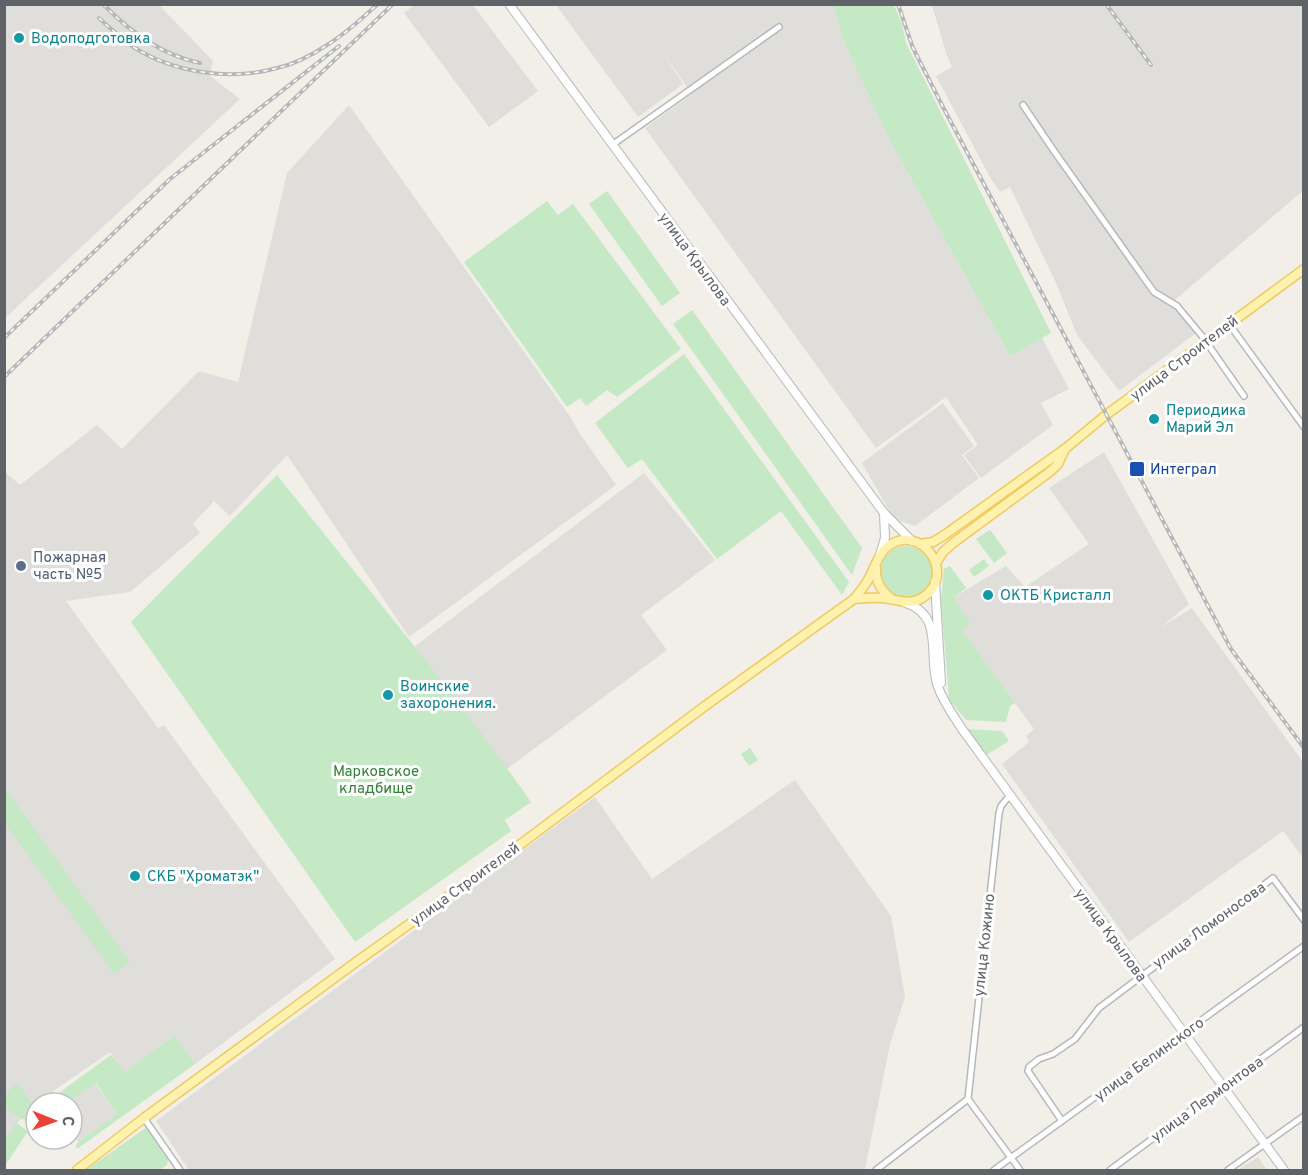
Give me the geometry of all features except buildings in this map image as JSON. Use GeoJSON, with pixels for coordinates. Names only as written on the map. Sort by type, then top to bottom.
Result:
{"type":"FeatureCollection","features":[{"type":"Feature","properties":{"kind":"main road","name":"улица Крылова"},"geometry":{"type":"LineString","coordinates":[[509,4],[884,513],[906,536],[916,542]]}},
{"type":"Feature","properties":{"kind":"main road","name":"улица Строителей"},"geometry":{"type":"LineString","coordinates":[[77,1170],[352,965],[854,599],[885,549],[902,541],[933,542],[943,536],[1304,269]]}},
{"type":"Feature","properties":{"kind":"main road","name":"улица Строителей"},"geometry":{"type":"LineString","coordinates":[[936,563],[952,543],[1051,471],[1058,464],[1065,448]]}},
{"type":"Feature","properties":{"kind":"main road"},"geometry":{"type":"LineString","coordinates":[[884,513],[885,538],[878,561],[877,580],[892,599]]}},
{"type":"Feature","properties":{"kind":"main road"},"geometry":{"type":"LineString","coordinates":[[854,599],[892,599],[905,602],[923,597],[930,591],[935,582],[936,563],[927,549],[916,542]]}},
{"type":"Feature","properties":{"kind":"main road","name":"улица Крылова"},"geometry":{"type":"LineString","coordinates":[[935,582],[942,696]]}},
{"type":"Feature","properties":{"kind":"main road","name":"улица Крылова"},"geometry":{"type":"LineString","coordinates":[[905,602],[919,608],[929,620],[934,671],[942,696],[962,729],[1284,1170]]}},
{"type":"Feature","properties":{"kind":"street"},"geometry":{"type":"LineString","coordinates":[[612,145],[779,27]]}},
{"type":"Feature","properties":{"kind":"street"},"geometry":{"type":"LineString","coordinates":[[1023,105],[1154,292],[1178,306],[1244,396]]}},
{"type":"Feature","properties":{"kind":"street"},"geometry":{"type":"LineString","coordinates":[[1229,324],[1304,427]]}},
{"type":"Feature","properties":{"kind":"street","name":"улица Кожино"},"geometry":{"type":"LineString","coordinates":[[968,1099],[999,813],[1001,806],[1010,795]]}},
{"type":"Feature","properties":{"kind":"street","name":"улица Ломоносова"},"geometry":{"type":"LineString","coordinates":[[1062,1121],[1028,1071],[1039,1059],[1053,1054],[1075,1039],[1098,1008],[1273,878],[1304,920]]}},
{"type":"Feature","properties":{"kind":"street","name":"улица Белинского"},"geometry":{"type":"LineString","coordinates":[[994,1170],[1304,946]]}},
{"type":"Feature","properties":{"kind":"street","name":"улица Лермонтова"},"geometry":{"type":"LineString","coordinates":[[1110,1170],[1304,1027]]}},
{"type":"Feature","properties":{"kind":"street"},"geometry":{"type":"LineString","coordinates":[[876,1170],[968,1099],[1020,1170]]}},
{"type":"Feature","properties":{"kind":"street"},"geometry":{"type":"LineString","coordinates":[[1228,1170],[1304,1116]]}},
{"type":"Feature","properties":{"kind":"street"},"geometry":{"type":"LineString","coordinates":[[144,1118],[180,1170]]}},
{"type":"Feature","properties":{"kind":"shaded area"},"geometry":{"type":"Polygon","coordinates":[[[5,4],[159,5],[213,61],[210,76],[240,99],[5,318],[5,4]]]}},
{"type":"Feature","properties":{"kind":"shaded area"},"geometry":{"type":"Polygon","coordinates":[[[415,4],[473,5],[538,91],[489,127],[404,13],[415,4]]]}},
{"type":"Feature","properties":{"kind":"shaded area"},"geometry":{"type":"Polygon","coordinates":[[[556,5],[833,5],[845,45],[890,141],[1010,356],[1042,338],[1069,389],[1041,403],[1053,425],[981,478],[964,455],[978,445],[946,397],[876,448],[645,128],[692,94],[660,49],[683,84],[638,117],[556,5]]]}},
{"type":"Feature","properties":{"kind":"shaded area"},"geometry":{"type":"Polygon","coordinates":[[[932,5],[1303,5],[1303,191],[1170,304],[1196,333],[1119,391],[1077,335],[1056,283],[1010,187],[1000,192],[991,179],[936,76],[952,67],[932,5]]]}},
{"type":"Feature","properties":{"kind":"shaded area"},"geometry":{"type":"Polygon","coordinates":[[[349,105],[616,485],[409,637],[287,455],[230,516],[214,501],[193,524],[200,533],[130,592],[66,601],[158,728],[164,725],[335,959],[195,1064],[175,1035],[125,1073],[110,1052],[53,1091],[24,1091],[24,1116],[5,1142],[5,472],[20,485],[97,425],[122,449],[199,371],[238,382],[287,173],[349,105]]]}},
{"type":"Feature","properties":{"kind":"shaded area"},"geometry":{"type":"Polygon","coordinates":[[[943,403],[974,446],[962,455],[979,478],[915,526],[894,519],[862,463],[943,403]]]}},
{"type":"Feature","properties":{"kind":"shaded area","name":"ОКТБ Кристалл"},"geometry":{"type":"Polygon","coordinates":[[[1104,452],[1189,604],[1161,627],[1192,608],[1303,762],[1303,854],[1301,855],[1283,831],[1129,942],[1002,764],[1029,742],[1026,736],[1034,729],[961,629],[954,597],[1006,566],[1025,587],[1089,544],[1049,488],[1104,452]]]}},
{"type":"Feature","properties":{"kind":"shaded area"},"geometry":{"type":"Polygon","coordinates":[[[644,473],[715,560],[641,615],[667,650],[507,769],[414,647],[644,473]]]}},
{"type":"Feature","properties":{"kind":"shaded area"},"geometry":{"type":"Polygon","coordinates":[[[795,780],[891,916],[905,997],[890,1044],[865,1170],[189,1170],[156,1121],[595,797],[652,879],[795,780]]]}},
{"type":"Feature","properties":{"kind":"shaded area"},"geometry":{"type":"Polygon","coordinates":[[[95,1083],[117,1114],[84,1138],[84,1091],[95,1083]]]}},
{"type":"Feature","properties":{"kind":"shaded area"},"geometry":{"type":"Polygon","coordinates":[[[1258,1157],[1267,1170],[1238,1170],[1258,1157]]]}},
{"type":"Feature","properties":{"kind":"green space"},"geometry":{"type":"Polygon","coordinates":[[[833,5],[894,5],[902,24],[906,43],[1051,333],[1010,356],[890,141],[845,45],[833,5]]]}},
{"type":"Feature","properties":{"kind":"green space"},"geometry":{"type":"Polygon","coordinates":[[[607,191],[680,293],[662,306],[589,204],[607,191]]]}},
{"type":"Feature","properties":{"kind":"green space"},"geometry":{"type":"Polygon","coordinates":[[[547,201],[558,215],[573,204],[681,349],[617,397],[607,390],[586,406],[580,398],[567,407],[464,262],[547,201]]]}},
{"type":"Feature","properties":{"kind":"green space"},"geometry":{"type":"Polygon","coordinates":[[[692,310],[862,548],[852,575],[673,324],[692,310]]]}},
{"type":"Feature","properties":{"kind":"green space"},"geometry":{"type":"Polygon","coordinates":[[[684,354],[849,582],[842,595],[781,511],[717,559],[642,459],[628,468],[595,423],[684,354]]]}},
{"type":"Feature","properties":{"kind":"green space","name":"Марковское кладбище"},"geometry":{"type":"Polygon","coordinates":[[[277,475],[439,677],[531,802],[505,820],[511,831],[355,942],[131,622],[277,475]]]}},
{"type":"Feature","properties":{"kind":"green space"},"geometry":{"type":"Polygon","coordinates":[[[990,530],[1007,553],[994,563],[976,539],[990,530]]]}},
{"type":"Feature","properties":{"kind":"green space"},"geometry":{"type":"Polygon","coordinates":[[[901,546],[911,546],[925,553],[932,572],[925,591],[911,598],[901,598],[891,594],[884,587],[880,577],[880,567],[884,557],[891,550],[901,546]]]}},
{"type":"Feature","properties":{"kind":"green space"},"geometry":{"type":"Polygon","coordinates":[[[984,559],[989,566],[974,577],[969,570],[984,559]]]}},
{"type":"Feature","properties":{"kind":"green space"},"geometry":{"type":"Polygon","coordinates":[[[950,566],[966,588],[954,597],[970,624],[962,630],[1015,703],[1010,706],[1006,722],[966,720],[949,699],[941,601],[944,569],[950,566]]]}},
{"type":"Feature","properties":{"kind":"green space"},"geometry":{"type":"Polygon","coordinates":[[[967,729],[1002,731],[1009,741],[985,756],[967,729]]]}},
{"type":"Feature","properties":{"kind":"green space"},"geometry":{"type":"Polygon","coordinates":[[[750,748],[758,760],[749,766],[741,754],[750,748]]]}},
{"type":"Feature","properties":{"kind":"green space"},"geometry":{"type":"Polygon","coordinates":[[[5,788],[130,962],[114,974],[5,823],[5,788]]]}},
{"type":"Feature","properties":{"kind":"green space"},"geometry":{"type":"Polygon","coordinates":[[[175,1035],[195,1064],[84,1144],[84,1138],[117,1114],[96,1083],[84,1091],[62,1091],[111,1055],[125,1072],[175,1035]]]}},
{"type":"Feature","properties":{"kind":"green space"},"geometry":{"type":"Polygon","coordinates":[[[15,1084],[20,1086],[24,1092],[24,1120],[5,1108],[5,1096],[15,1084]]]}},
{"type":"Feature","properties":{"kind":"green space"},"geometry":{"type":"Polygon","coordinates":[[[16,1123],[24,1128],[24,1137],[5,1166],[5,1140],[16,1123]]]}},
{"type":"Feature","properties":{"kind":"green space"},"geometry":{"type":"Polygon","coordinates":[[[147,1127],[168,1159],[167,1165],[159,1170],[86,1170],[147,1127]]]}},
{"type":"Feature","properties":{"kind":"railway"},"geometry":{"type":"LineString","coordinates":[[103,4],[147,41],[172,54],[200,63]]}},
{"type":"Feature","properties":{"kind":"railway"},"geometry":{"type":"LineString","coordinates":[[99,18],[135,48],[168,64],[204,72],[241,74],[284,66],[309,56],[341,36],[378,4]]}},
{"type":"Feature","properties":{"kind":"railway"},"geometry":{"type":"LineString","coordinates":[[4,377],[393,4]]}},
{"type":"Feature","properties":{"kind":"railway"},"geometry":{"type":"LineString","coordinates":[[898,4],[913,48],[943,107],[1231,649],[1304,748]]}},
{"type":"Feature","properties":{"kind":"railway"},"geometry":{"type":"LineString","coordinates":[[1106,4],[1151,65]]}},
{"type":"Feature","properties":{"kind":"railway"},"geometry":{"type":"LineString","coordinates":[[4,338],[170,179],[339,46]]}},
{"type":"Feature","properties":{"kind":"place","name":"Водоподготовка"},"geometry":{"type":"Point","coordinates":[19,38]}},
{"type":"Feature","properties":{"kind":"place","name":"Периодика Марий Эл"},"geometry":{"type":"Point","coordinates":[1154,419]}},
{"type":"Feature","properties":{"kind":"place","name":"Интеграл"},"geometry":{"type":"Point","coordinates":[1137,469]}},
{"type":"Feature","properties":{"kind":"place","name":"Пожарная часть №5"},"geometry":{"type":"Point","coordinates":[21,566]}},
{"type":"Feature","properties":{"kind":"place","name":"ОКТБ Кристалл"},"geometry":{"type":"Point","coordinates":[988,595]}},
{"type":"Feature","properties":{"kind":"place","name":"Воинские захоронения."},"geometry":{"type":"Point","coordinates":[388,695]}},
{"type":"Feature","properties":{"kind":"place","name":"СКБ \"Хроматэк\""},"geometry":{"type":"Point","coordinates":[135,876]}}]}
